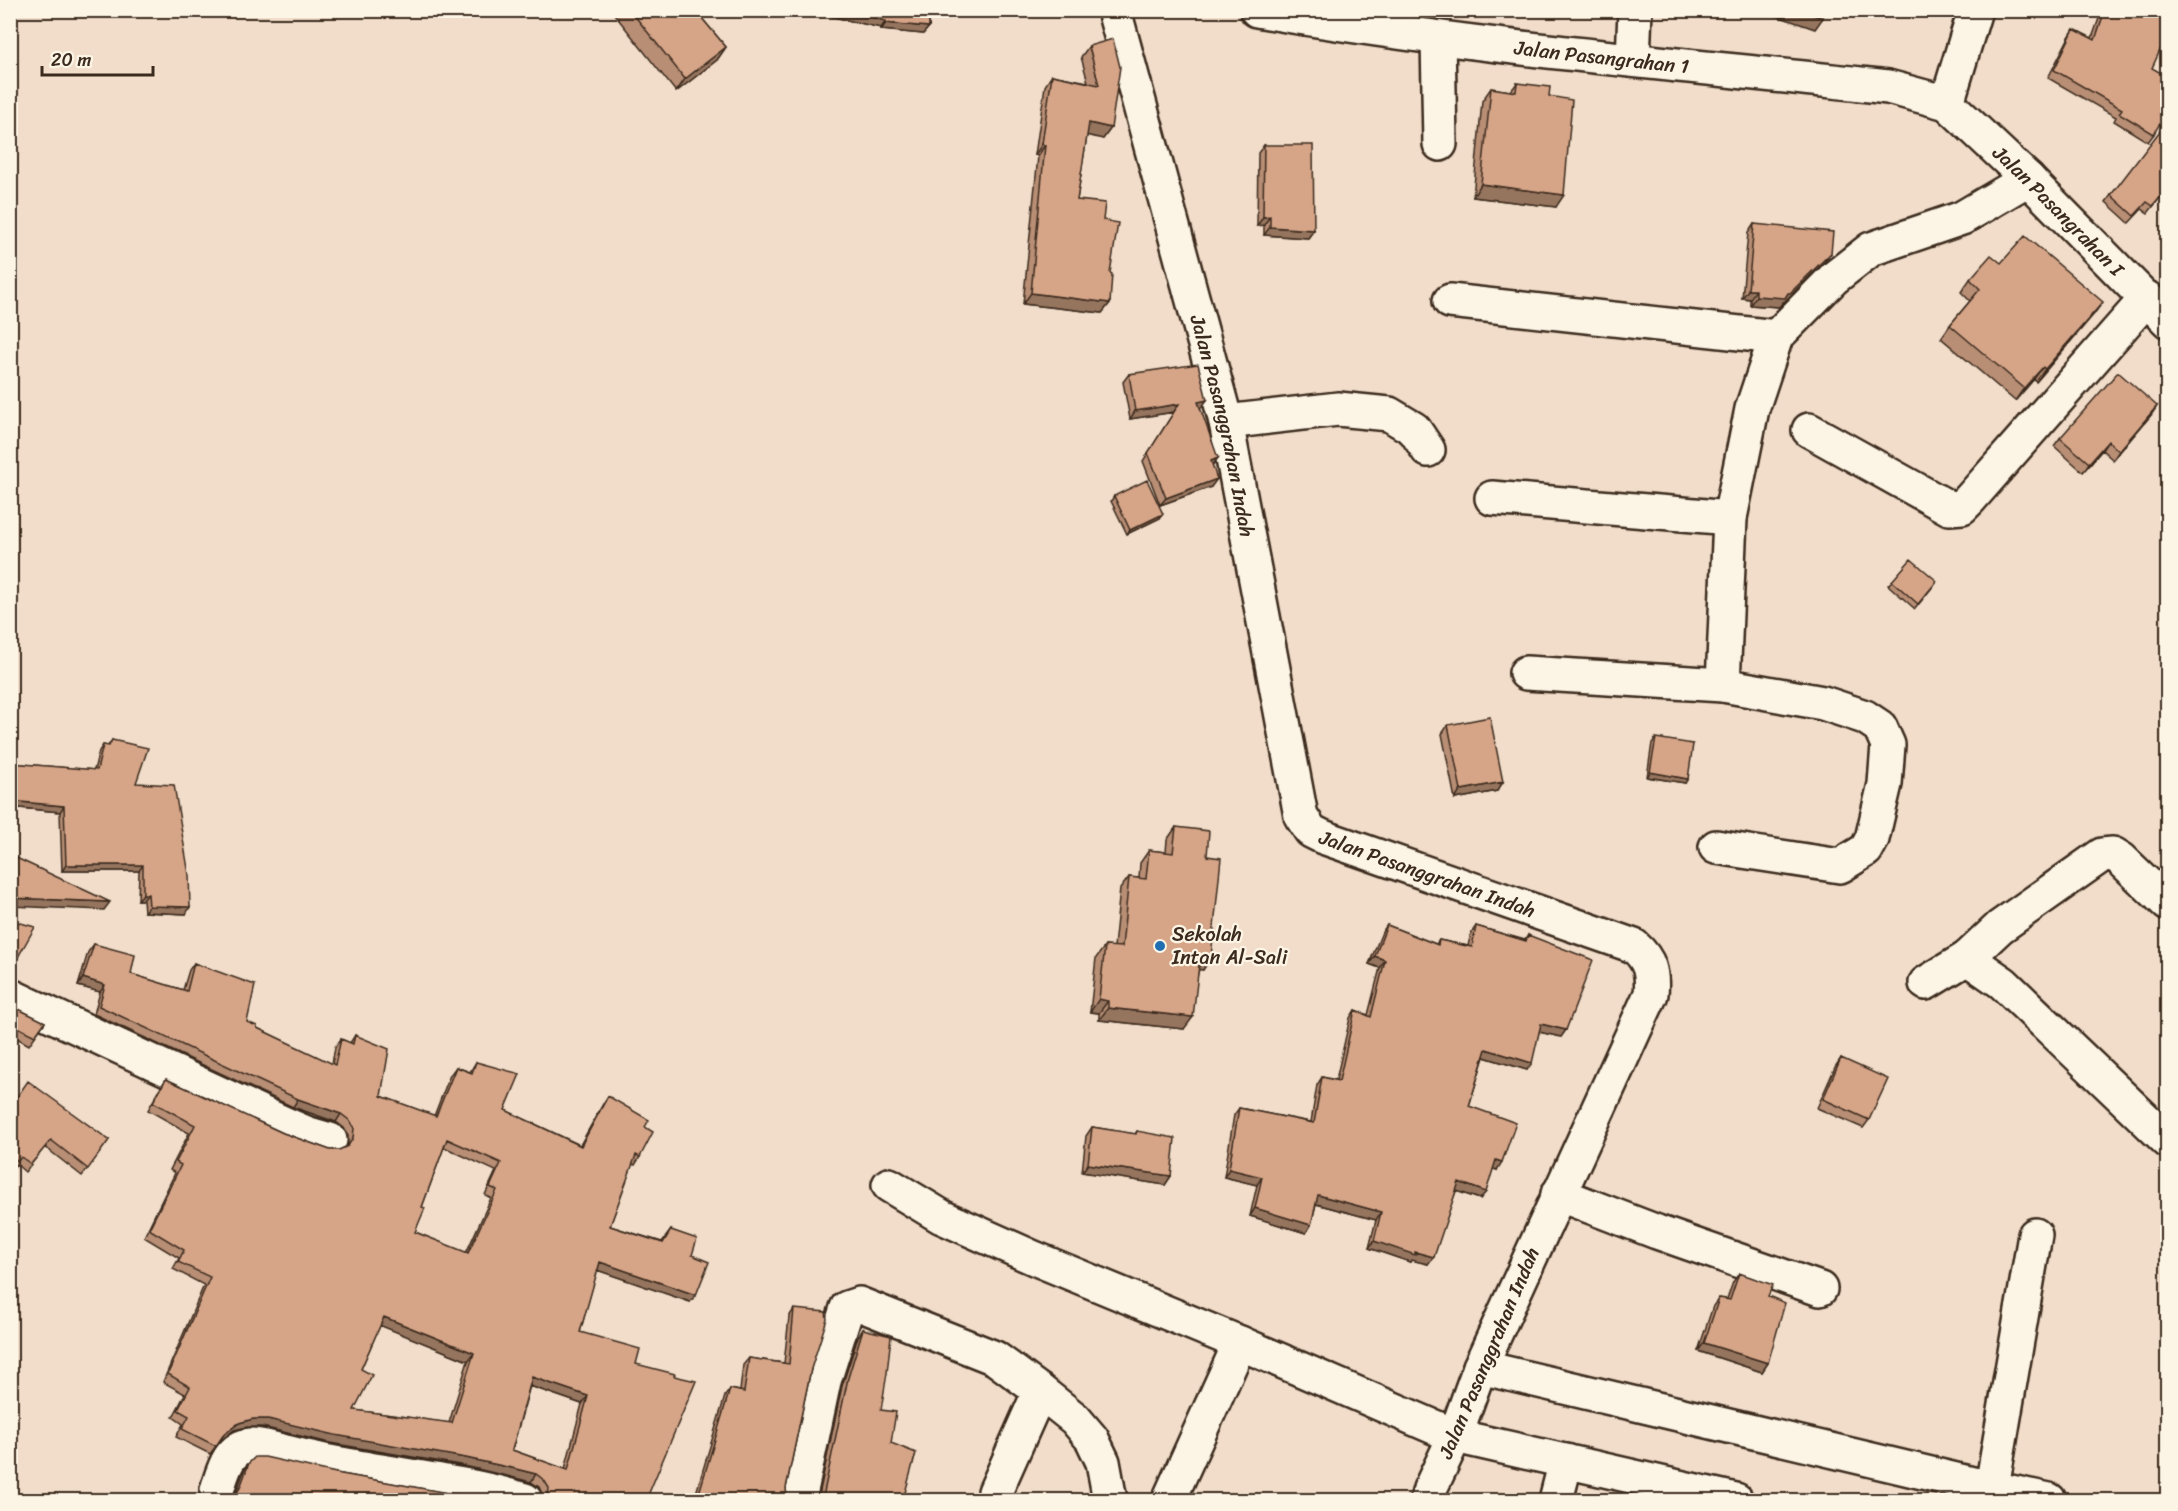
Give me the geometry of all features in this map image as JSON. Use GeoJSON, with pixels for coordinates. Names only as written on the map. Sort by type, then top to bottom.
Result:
{"type":"FeatureCollection","features":[{"type":"Feature","properties":{"kind":"street","name":"Jalan Pasanggrahan Indah"},"geometry":{"type":"LineString","coordinates":[[1114,10],[1226,422],[1294,789],[1301,816],[1311,831],[1323,837],[1634,946],[1647,960],[1652,972],[1651,994],[1480,1367],[1455,1436],[1427,1500]]}},
{"type":"Feature","properties":{"kind":"street","name":"Jalan Pasangrahan 1"},"geometry":{"type":"LineString","coordinates":[[1257,10],[1328,17],[1438,38],[1888,87],[1947,103]]}},
{"type":"Feature","properties":{"kind":"street"},"geometry":{"type":"LineString","coordinates":[[1633,60],[1635,10]]}},
{"type":"Feature","properties":{"kind":"street"},"geometry":{"type":"LineString","coordinates":[[1947,103],[1975,10]]}},
{"type":"Feature","properties":{"kind":"street"},"geometry":{"type":"LineString","coordinates":[[1438,38],[1440,144]]}},
{"type":"Feature","properties":{"kind":"street","name":"Jalan Pasangrahan I"},"geometry":{"type":"LineString","coordinates":[[1947,103],[2028,179],[2157,309]]}},
{"type":"Feature","properties":{"kind":"street"},"geometry":{"type":"LineString","coordinates":[[1724,685],[1730,518],[1752,409],[1776,337],[1833,278],[1872,249],[1962,218],[2028,179]]}},
{"type":"Feature","properties":{"kind":"street"},"geometry":{"type":"LineString","coordinates":[[1450,301],[1776,337]]}},
{"type":"Feature","properties":{"kind":"street"},"geometry":{"type":"LineString","coordinates":[[1809,430],[1949,508],[1962,507],[2157,309]]}},
{"type":"Feature","properties":{"kind":"street"},"geometry":{"type":"LineString","coordinates":[[1226,422],[1338,409],[1389,414],[1414,429],[1428,450]]}},
{"type":"Feature","properties":{"kind":"street"},"geometry":{"type":"LineString","coordinates":[[1492,498],[1730,518]]}},
{"type":"Feature","properties":{"kind":"street"},"geometry":{"type":"LineString","coordinates":[[1526,673],[1724,685],[1823,703],[1845,709],[1880,727],[1888,745],[1885,784],[1872,839],[1866,850],[1857,858],[1840,866],[1716,847]]}},
{"type":"Feature","properties":{"kind":"street"},"geometry":{"type":"LineString","coordinates":[[1926,983],[1967,958],[2000,927],[2102,855],[2114,854],[2121,859],[2168,904]]}},
{"type":"Feature","properties":{"kind":"street"},"geometry":{"type":"LineString","coordinates":[[1967,958],[2003,983],[2168,1141]]}},
{"type":"Feature","properties":{"kind":"street"},"geometry":{"type":"LineString","coordinates":[[11,997],[285,1124],[330,1140]]}},
{"type":"Feature","properties":{"kind":"street"},"geometry":{"type":"LineString","coordinates":[[889,1185],[942,1217],[993,1240],[1455,1436],[1736,1500]]}},
{"type":"Feature","properties":{"kind":"street"},"geometry":{"type":"LineString","coordinates":[[1558,1194],[1657,1232],[1820,1289]]}},
{"type":"Feature","properties":{"kind":"street"},"geometry":{"type":"LineString","coordinates":[[1978,1491],[2035,1234]]}},
{"type":"Feature","properties":{"kind":"street"},"geometry":{"type":"LineString","coordinates":[[799,1500],[824,1381],[847,1308],[859,1304],[994,1358],[1040,1391],[1075,1419],[1092,1439],[1103,1462],[1110,1500]]}},
{"type":"Feature","properties":{"kind":"street"},"geometry":{"type":"LineString","coordinates":[[1169,1500],[1240,1343]]}},
{"type":"Feature","properties":{"kind":"street"},"geometry":{"type":"LineString","coordinates":[[1480,1367],[1978,1491],[2049,1500]]}},
{"type":"Feature","properties":{"kind":"street"},"geometry":{"type":"LineString","coordinates":[[998,1500],[995,1492],[1040,1391]]}},
{"type":"Feature","properties":{"kind":"street"},"geometry":{"type":"LineString","coordinates":[[218,1490],[229,1458],[238,1450],[250,1445],[340,1464],[463,1484],[525,1500]]}},
{"type":"Feature","properties":{"kind":"street"},"geometry":{"type":"LineString","coordinates":[[1556,1500],[1566,1461]]}},
{"type":"Feature","properties":{"kind":"building"},"geometry":{"type":"Polygon","coordinates":[[[630,10],[695,10],[726,47],[685,79],[630,10]]]}},
{"type":"Feature","properties":{"kind":"building"},"geometry":{"type":"Polygon","coordinates":[[[843,10],[929,10],[929,27],[886,23],[886,21],[843,10]]]}},
{"type":"Feature","properties":{"kind":"building"},"geometry":{"type":"Polygon","coordinates":[[[1800,10],[1825,10],[1823,18],[1800,10]]]}},
{"type":"Feature","properties":{"kind":"building"},"geometry":{"type":"Polygon","coordinates":[[[2105,10],[2168,10],[2168,33],[2152,68],[2168,77],[2168,108],[2154,134],[2119,113],[2122,109],[2054,70],[2074,29],[2095,40],[2105,10]]]}},
{"type":"Feature","properties":{"kind":"building"},"geometry":{"type":"Polygon","coordinates":[[[1113,39],[1120,67],[1111,128],[1089,123],[1077,200],[1105,203],[1103,220],[1118,223],[1110,273],[1112,274],[1110,303],[1031,293],[1045,145],[1042,144],[1052,75],[1099,85],[1089,46],[1113,39]]]}},
{"type":"Feature","properties":{"kind":"building"},"geometry":{"type":"Polygon","coordinates":[[[1517,83],[1550,87],[1549,96],[1572,100],[1564,195],[1481,184],[1491,88],[1516,92],[1517,83]]]}},
{"type":"Feature","properties":{"kind":"building"},"geometry":{"type":"Polygon","coordinates":[[[2163,127],[2168,131],[2168,188],[2153,206],[2147,202],[2134,216],[2111,195],[2163,127]]]}},
{"type":"Feature","properties":{"kind":"building"},"geometry":{"type":"Polygon","coordinates":[[[1264,145],[1313,145],[1314,230],[1270,227],[1270,216],[1263,217],[1264,145]]]}},
{"type":"Feature","properties":{"kind":"building"},"geometry":{"type":"Polygon","coordinates":[[[1754,224],[1833,232],[1831,253],[1785,298],[1756,296],[1756,290],[1748,290],[1754,224]]]}},
{"type":"Feature","properties":{"kind":"building"},"geometry":{"type":"Polygon","coordinates":[[[2025,236],[2103,302],[2045,369],[2043,367],[2024,388],[1950,325],[1980,289],[1970,279],[1991,255],[2001,263],[2025,236]]]}},
{"type":"Feature","properties":{"kind":"building"},"geometry":{"type":"Polygon","coordinates":[[[1198,364],[1207,400],[1198,402],[1218,458],[1211,461],[1217,479],[1166,498],[1148,453],[1179,404],[1135,411],[1129,374],[1198,364]]]}},
{"type":"Feature","properties":{"kind":"building"},"geometry":{"type":"Polygon","coordinates":[[[2118,372],[2157,406],[2119,451],[2108,441],[2089,463],[2060,438],[2118,372]]]}},
{"type":"Feature","properties":{"kind":"building"},"geometry":{"type":"Polygon","coordinates":[[[1147,480],[1163,514],[1130,530],[1114,496],[1147,480]]]}},
{"type":"Feature","properties":{"kind":"building"},"geometry":{"type":"Polygon","coordinates":[[[1911,559],[1937,581],[1918,604],[1892,581],[1911,559]]]}},
{"type":"Feature","properties":{"kind":"building"},"geometry":{"type":"Polygon","coordinates":[[[1490,717],[1503,782],[1461,790],[1448,725],[1490,717]]]}},
{"type":"Feature","properties":{"kind":"building"},"geometry":{"type":"Polygon","coordinates":[[[1656,738],[1693,744],[1688,779],[1650,772],[1656,738]]]}},
{"type":"Feature","properties":{"kind":"building"},"geometry":{"type":"Polygon","coordinates":[[[112,740],[148,748],[136,783],[174,785],[189,875],[190,907],[149,906],[148,894],[143,894],[143,865],[66,865],[64,806],[10,801],[10,763],[97,770],[103,745],[109,746],[112,740]]]}},
{"type":"Feature","properties":{"kind":"building","name":"Sekolah Intan Al-Sali"},"geometry":{"type":"Polygon","coordinates":[[[1176,827],[1209,831],[1207,856],[1221,858],[1211,957],[1200,956],[1193,1017],[1108,1008],[1108,1001],[1099,999],[1105,946],[1122,947],[1129,877],[1146,879],[1149,850],[1173,853],[1176,827]]]}},
{"type":"Feature","properties":{"kind":"building"},"geometry":{"type":"Polygon","coordinates":[[[10,855],[110,902],[10,898],[10,855]]]}},
{"type":"Feature","properties":{"kind":"building"},"geometry":{"type":"Polygon","coordinates":[[[10,920],[35,927],[18,957],[10,954],[10,920]]]}},
{"type":"Feature","properties":{"kind":"building"},"geometry":{"type":"Polygon","coordinates":[[[1387,925],[1438,945],[1439,940],[1472,947],[1476,926],[1526,941],[1528,935],[1593,960],[1566,1030],[1541,1024],[1532,1063],[1486,1049],[1469,1106],[1516,1123],[1502,1162],[1496,1160],[1486,1192],[1459,1182],[1434,1257],[1415,1252],[1415,1255],[1374,1241],[1381,1212],[1318,1195],[1311,1225],[1255,1208],[1262,1177],[1229,1169],[1239,1108],[1314,1123],[1322,1077],[1339,1081],[1355,1010],[1371,1017],[1385,960],[1375,956],[1387,925]]]}},
{"type":"Feature","properties":{"kind":"building"},"geometry":{"type":"Polygon","coordinates":[[[94,944],[135,955],[131,974],[187,991],[194,963],[255,985],[247,1022],[335,1065],[341,1039],[353,1044],[355,1035],[389,1049],[381,1096],[436,1116],[456,1067],[472,1073],[476,1062],[520,1074],[505,1110],[581,1146],[608,1096],[649,1120],[645,1127],[653,1132],[640,1157],[636,1155],[610,1226],[663,1243],[671,1230],[697,1239],[692,1255],[709,1262],[696,1295],[600,1262],[580,1332],[640,1349],[636,1364],[696,1381],[646,1500],[547,1500],[549,1488],[536,1474],[466,1458],[335,1435],[268,1419],[253,1419],[239,1423],[224,1434],[216,1446],[182,1429],[189,1416],[178,1410],[190,1387],[168,1374],[210,1277],[178,1262],[184,1250],[149,1229],[181,1165],[176,1162],[195,1125],[153,1102],[166,1079],[283,1133],[330,1150],[339,1150],[348,1146],[353,1138],[354,1128],[341,1114],[298,1099],[99,1006],[105,985],[83,978],[94,944]],[[447,1139],[415,1232],[468,1253],[497,1190],[490,1187],[501,1163],[447,1139]],[[384,1317],[361,1369],[372,1375],[354,1410],[452,1423],[474,1353],[384,1317]],[[532,1377],[512,1450],[568,1470],[588,1396],[532,1377]]]}},
{"type":"Feature","properties":{"kind":"building"},"geometry":{"type":"Polygon","coordinates":[[[10,1005],[45,1022],[35,1036],[10,1023],[10,1005]]]}},
{"type":"Feature","properties":{"kind":"building"},"geometry":{"type":"Polygon","coordinates":[[[1841,1058],[1888,1079],[1869,1120],[1823,1099],[1841,1058]]]}},
{"type":"Feature","properties":{"kind":"building"},"geometry":{"type":"Polygon","coordinates":[[[28,1081],[109,1140],[88,1169],[51,1140],[31,1164],[21,1157],[18,1161],[10,1155],[10,1107],[28,1081]]]}},
{"type":"Feature","properties":{"kind":"building"},"geometry":{"type":"Polygon","coordinates":[[[1092,1127],[1136,1134],[1137,1131],[1175,1138],[1171,1176],[1088,1164],[1092,1127]]]}},
{"type":"Feature","properties":{"kind":"building"},"geometry":{"type":"Polygon","coordinates":[[[1739,1273],[1773,1285],[1768,1296],[1785,1303],[1768,1363],[1704,1343],[1719,1298],[1730,1300],[1739,1273]]]}},
{"type":"Feature","properties":{"kind":"building"},"geometry":{"type":"Polygon","coordinates":[[[794,1309],[826,1312],[827,1319],[811,1369],[786,1488],[788,1500],[697,1500],[730,1389],[744,1392],[749,1358],[789,1364],[794,1309]]]}},
{"type":"Feature","properties":{"kind":"building"},"geometry":{"type":"Polygon","coordinates":[[[863,1329],[891,1336],[881,1410],[896,1412],[891,1443],[916,1453],[903,1500],[821,1500],[848,1378],[863,1329]]]}},
{"type":"Feature","properties":{"kind":"building"},"geometry":{"type":"Polygon","coordinates":[[[255,1457],[265,1457],[336,1473],[484,1500],[234,1500],[249,1463],[255,1457]]]}},
{"type":"Feature","properties":{"kind":"place","name":"Sekolah Intan Al-Sali"},"geometry":{"type":"Point","coordinates":[1160,946]}}]}
